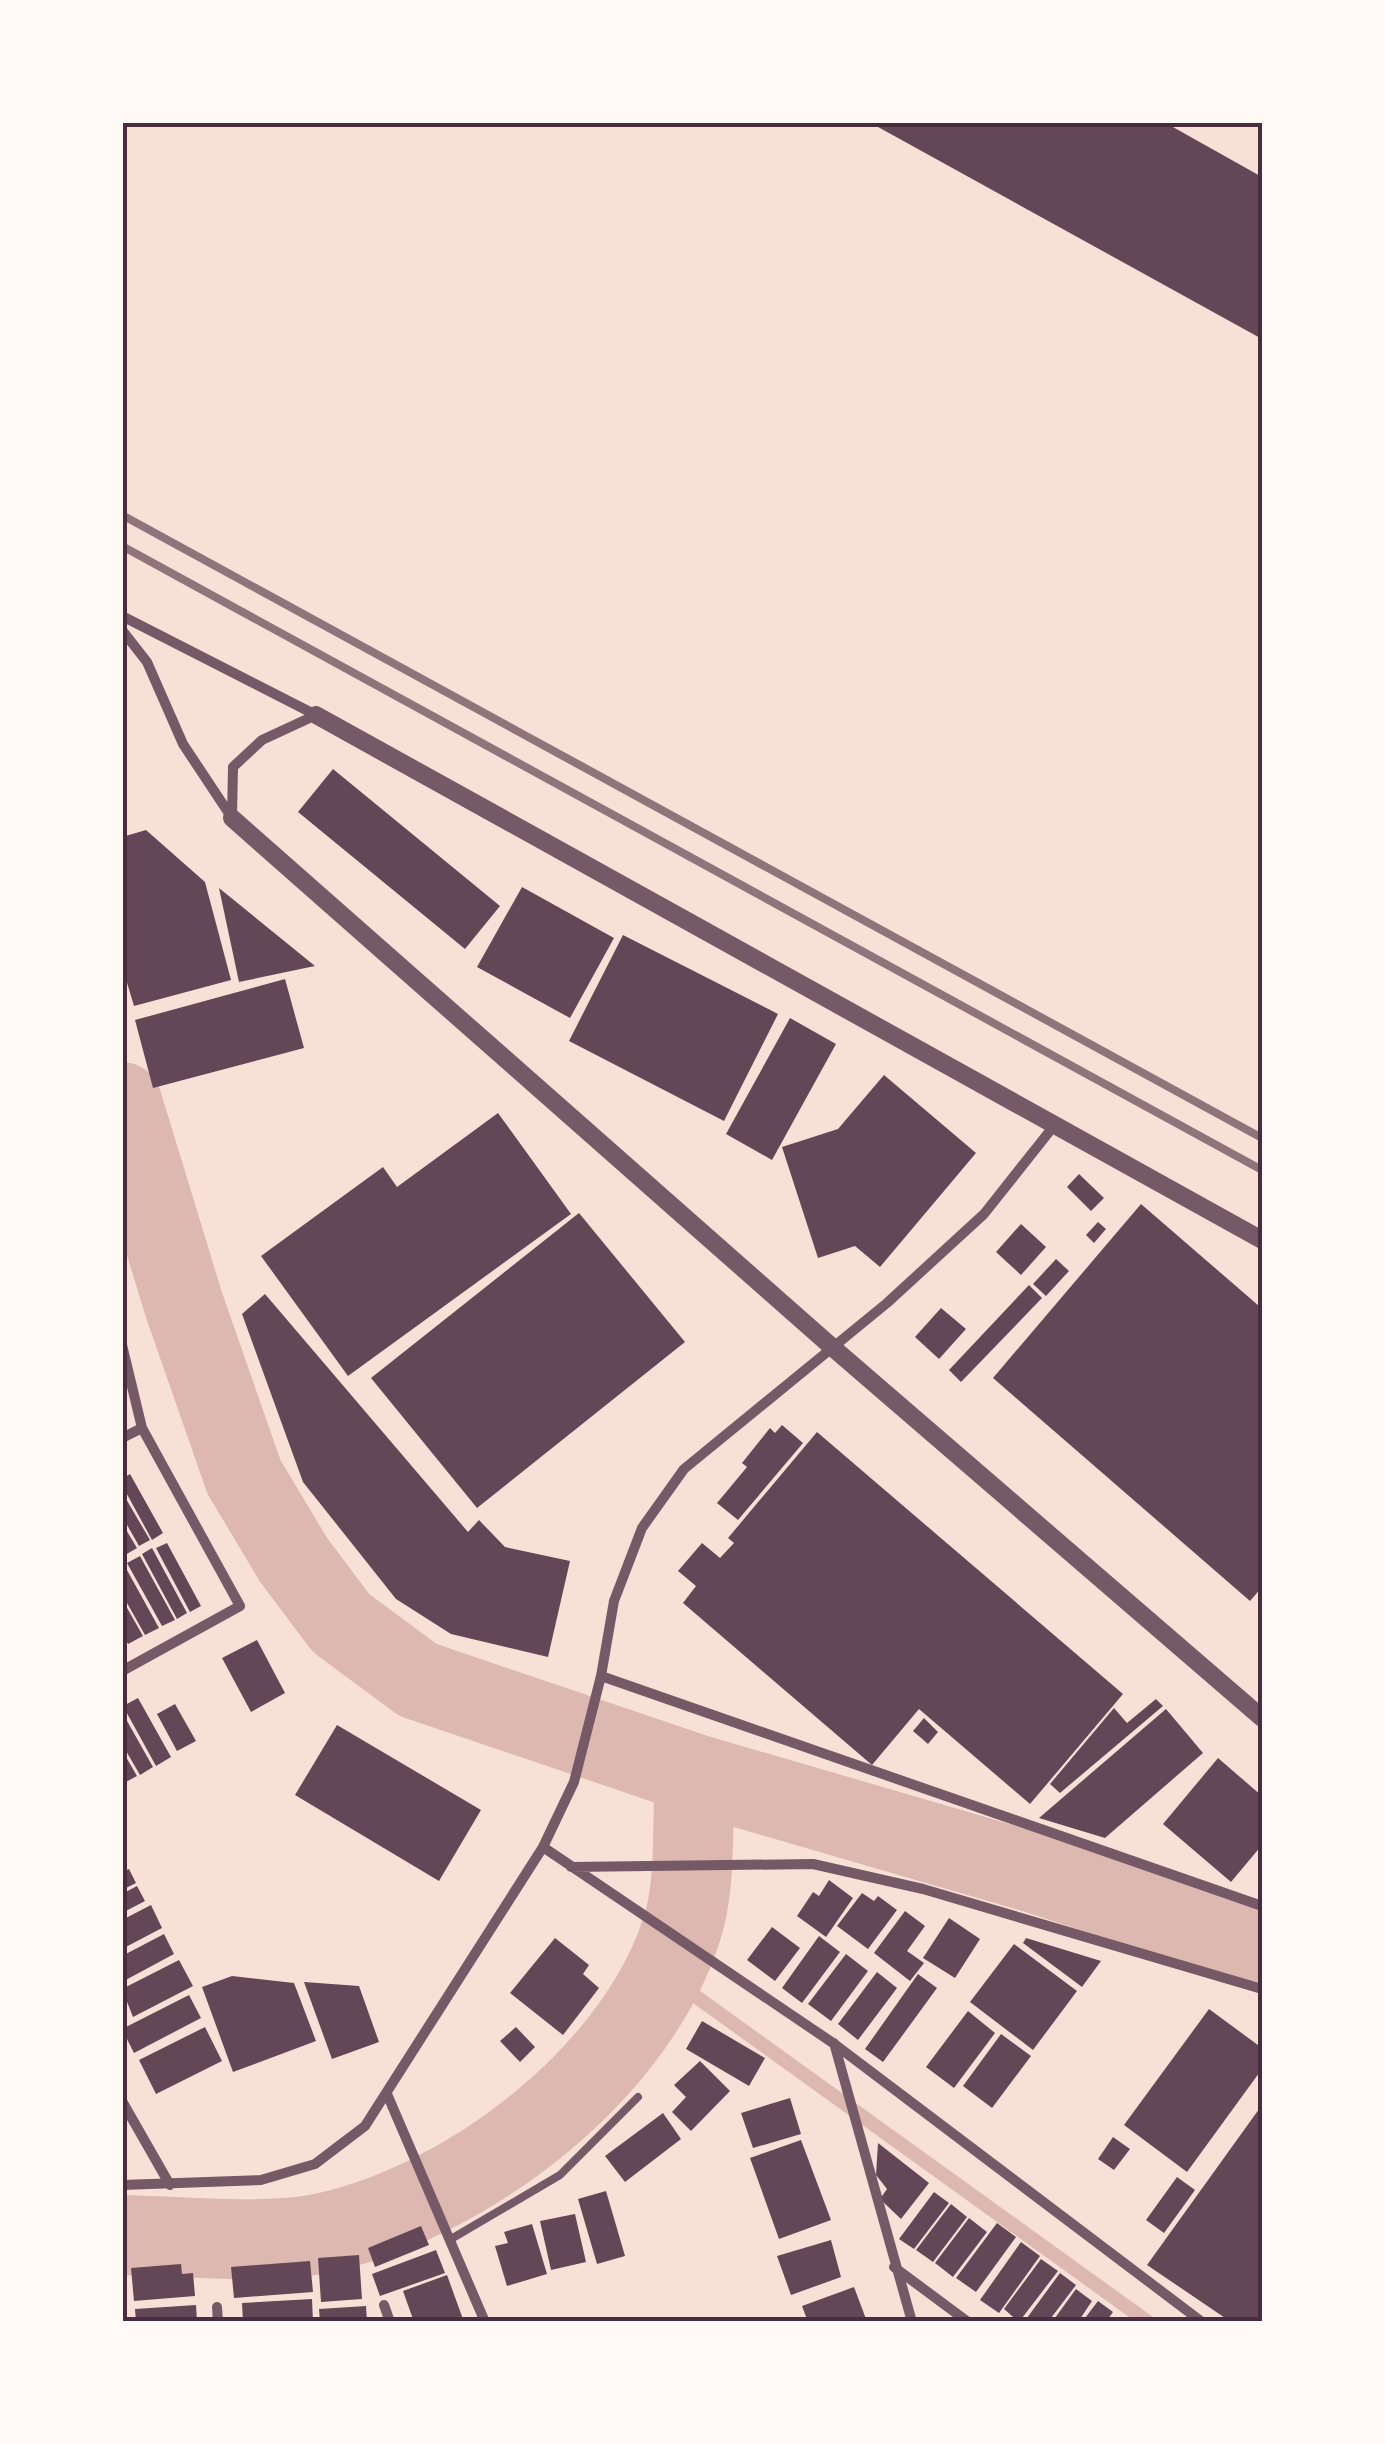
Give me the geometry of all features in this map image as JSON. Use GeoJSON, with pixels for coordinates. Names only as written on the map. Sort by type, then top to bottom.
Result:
{"type":"FeatureCollection","features":[{"type":"Feature","properties":{"kind":"street"},"geometry":{"type":"LineString","coordinates":[[122,616],[316,716],[1262,1240]]}},
{"type":"Feature","properties":{"kind":"street"},"geometry":{"type":"LineString","coordinates":[[122,630],[147,662],[183,744],[232,818],[1262,1718]]}},
{"type":"Feature","properties":{"kind":"street"},"geometry":{"type":"LineString","coordinates":[[232,818],[233,767],[262,740],[316,716]]}},
{"type":"Feature","properties":{"kind":"street"},"geometry":{"type":"LineString","coordinates":[[122,2185],[260,2180],[315,2164],[366,2126],[543,1847],[574,1782],[601,1676],[614,1601],[642,1528],[684,1470],[984,1214],[1053,1126]]}},
{"type":"Feature","properties":{"kind":"street"},"geometry":{"type":"LineString","coordinates":[[122,1346],[142,1428],[240,1606],[122,1671]]}},
{"type":"Feature","properties":{"kind":"street"},"geometry":{"type":"LineString","coordinates":[[122,1438],[142,1428]]}},
{"type":"Feature","properties":{"kind":"street"},"geometry":{"type":"LineString","coordinates":[[601,1676],[1262,1906]]}},
{"type":"Feature","properties":{"kind":"street"},"geometry":{"type":"LineString","coordinates":[[543,1847],[834,2043],[1202,2322]]}},
{"type":"Feature","properties":{"kind":"street"},"geometry":{"type":"LineString","coordinates":[[571,1867],[813,1864],[923,1889],[1262,1988]]}},
{"type":"Feature","properties":{"kind":"street"},"geometry":{"type":"LineString","coordinates":[[834,2043],[893,2266],[912,2322]]}},
{"type":"Feature","properties":{"kind":"street"},"geometry":{"type":"LineString","coordinates":[[387,2094],[485,2322]]}},
{"type":"Feature","properties":{"kind":"street"},"geometry":{"type":"LineString","coordinates":[[122,2101],[170,2185]]}},
{"type":"Feature","properties":{"kind":"street"},"geometry":{"type":"LineString","coordinates":[[893,2266],[968,2322]]}},
{"type":"Feature","properties":{"kind":"street"},"geometry":{"type":"LineString","coordinates":[[384,2305],[390,2322]]}},
{"type":"Feature","properties":{"kind":"street"},"geometry":{"type":"LineString","coordinates":[[217,2307],[218,2322]]}},
{"type":"Feature","properties":{"kind":"lane"},"geometry":{"type":"LineString","coordinates":[[451,2240],[560,2175],[638,2097]]}},
{"type":"Feature","properties":{"kind":"building"},"geometry":{"type":"Polygon","coordinates":[[[869,122],[1164,122],[1262,177],[1262,339],[869,122]]]}},
{"type":"Feature","properties":{"kind":"building"},"geometry":{"type":"Polygon","coordinates":[[[333,769],[500,906],[465,949],[298,812],[333,769]]]}},
{"type":"Feature","properties":{"kind":"building"},"geometry":{"type":"Polygon","coordinates":[[[146,830],[205,882],[231,980],[134,1006],[122,966],[122,837],[146,830]]]}},
{"type":"Feature","properties":{"kind":"building"},"geometry":{"type":"Polygon","coordinates":[[[522,887],[614,938],[570,1018],[477,967],[522,887]]]}},
{"type":"Feature","properties":{"kind":"building"},"geometry":{"type":"Polygon","coordinates":[[[219,888],[315,966],[239,982],[219,888]]]}},
{"type":"Feature","properties":{"kind":"building"},"geometry":{"type":"Polygon","coordinates":[[[623,935],[778,1014],[724,1121],[569,1041],[623,935]]]}},
{"type":"Feature","properties":{"kind":"building"},"geometry":{"type":"Polygon","coordinates":[[[285,979],[304,1048],[153,1088],[135,1020],[285,979]]]}},
{"type":"Feature","properties":{"kind":"building"},"geometry":{"type":"Polygon","coordinates":[[[790,1018],[836,1044],[772,1160],[726,1134],[790,1018]]]}},
{"type":"Feature","properties":{"kind":"building"},"geometry":{"type":"Polygon","coordinates":[[[884,1075],[976,1153],[880,1267],[855,1246],[818,1258],[782,1147],[838,1129],[884,1075]]]}},
{"type":"Feature","properties":{"kind":"building"},"geometry":{"type":"Polygon","coordinates":[[[498,1113],[571,1214],[348,1376],[261,1256],[383,1167],[397,1187],[498,1113]]]}},
{"type":"Feature","properties":{"kind":"building"},"geometry":{"type":"Polygon","coordinates":[[[1079,1174],[1104,1198],[1091,1211],[1067,1187],[1079,1174]]]}},
{"type":"Feature","properties":{"kind":"building"},"geometry":{"type":"Polygon","coordinates":[[[1141,1204],[1259,1306],[1262,1302],[1262,1587],[1250,1601],[993,1378],[1141,1204]]]}},
{"type":"Feature","properties":{"kind":"building"},"geometry":{"type":"Polygon","coordinates":[[[579,1213],[685,1342],[477,1508],[371,1378],[579,1213]]]}},
{"type":"Feature","properties":{"kind":"building"},"geometry":{"type":"Polygon","coordinates":[[[1098,1222],[1106,1229],[1094,1243],[1086,1235],[1098,1222]]]}},
{"type":"Feature","properties":{"kind":"building"},"geometry":{"type":"Polygon","coordinates":[[[1021,1224],[1046,1247],[1021,1275],[996,1252],[1021,1224]]]}},
{"type":"Feature","properties":{"kind":"building"},"geometry":{"type":"Polygon","coordinates":[[[1056,1259],[1069,1271],[1046,1296],[1033,1284],[1056,1259]]]}},
{"type":"Feature","properties":{"kind":"building"},"geometry":{"type":"Polygon","coordinates":[[[1029,1285],[1042,1298],[961,1382],[949,1370],[1029,1285]]]}},
{"type":"Feature","properties":{"kind":"building"},"geometry":{"type":"Polygon","coordinates":[[[265,1294],[468,1532],[479,1520],[505,1547],[570,1561],[548,1657],[451,1634],[396,1599],[303,1482],[242,1314],[265,1294]]]}},
{"type":"Feature","properties":{"kind":"building"},"geometry":{"type":"Polygon","coordinates":[[[941,1308],[966,1329],[939,1359],[915,1337],[941,1308]]]}},
{"type":"Feature","properties":{"kind":"building"},"geometry":{"type":"Polygon","coordinates":[[[782,1425],[803,1443],[738,1520],[717,1503],[747,1467],[742,1463],[770,1428],[775,1433],[782,1425]]]}},
{"type":"Feature","properties":{"kind":"building"},"geometry":{"type":"Polygon","coordinates":[[[817,1432],[1123,1694],[1030,1804],[919,1709],[872,1765],[683,1603],[696,1586],[678,1571],[702,1543],[720,1558],[734,1543],[728,1538],[817,1432]]]}},
{"type":"Feature","properties":{"kind":"building"},"geometry":{"type":"Polygon","coordinates":[[[130,1474],[163,1533],[152,1540],[122,1485],[122,1479],[130,1474]]]}},
{"type":"Feature","properties":{"kind":"building"},"geometry":{"type":"Polygon","coordinates":[[[122,1492],[150,1540],[139,1546],[122,1516],[122,1492]]]}},
{"type":"Feature","properties":{"kind":"building"},"geometry":{"type":"Polygon","coordinates":[[[122,1523],[137,1548],[125,1555],[122,1551],[122,1523]]]}},
{"type":"Feature","properties":{"kind":"building"},"geometry":{"type":"Polygon","coordinates":[[[167,1543],[201,1606],[190,1612],[156,1548],[167,1543]]]}},
{"type":"Feature","properties":{"kind":"building"},"geometry":{"type":"Polygon","coordinates":[[[152,1548],[187,1613],[177,1619],[142,1554],[152,1548]]]}},
{"type":"Feature","properties":{"kind":"building"},"geometry":{"type":"Polygon","coordinates":[[[140,1556],[175,1620],[162,1626],[127,1563],[140,1556]]]}},
{"type":"Feature","properties":{"kind":"building"},"geometry":{"type":"Polygon","coordinates":[[[122,1561],[159,1628],[145,1635],[122,1594],[122,1561]]]}},
{"type":"Feature","properties":{"kind":"building"},"geometry":{"type":"Polygon","coordinates":[[[122,1599],[143,1636],[128,1644],[122,1633],[122,1599]]]}},
{"type":"Feature","properties":{"kind":"building"},"geometry":{"type":"Polygon","coordinates":[[[257,1640],[285,1693],[251,1712],[222,1658],[257,1640]]]}},
{"type":"Feature","properties":{"kind":"building"},"geometry":{"type":"Polygon","coordinates":[[[138,1698],[171,1757],[156,1766],[123,1706],[138,1698]]]}},
{"type":"Feature","properties":{"kind":"building"},"geometry":{"type":"Polygon","coordinates":[[[1156,1699],[1163,1706],[1060,1793],[1050,1784],[1114,1708],[1127,1723],[1156,1699]]]}},
{"type":"Feature","properties":{"kind":"building"},"geometry":{"type":"Polygon","coordinates":[[[175,1704],[196,1741],[177,1751],[157,1714],[175,1704]]]}},
{"type":"Feature","properties":{"kind":"building"},"geometry":{"type":"Polygon","coordinates":[[[1166,1709],[1203,1753],[1105,1838],[1039,1818],[1166,1709]]]}},
{"type":"Feature","properties":{"kind":"building"},"geometry":{"type":"Polygon","coordinates":[[[122,1712],[153,1767],[140,1775],[122,1744],[122,1712]]]}},
{"type":"Feature","properties":{"kind":"building"},"geometry":{"type":"Polygon","coordinates":[[[924,1718],[938,1732],[928,1744],[913,1731],[924,1718]]]}},
{"type":"Feature","properties":{"kind":"building"},"geometry":{"type":"Polygon","coordinates":[[[337,1725],[481,1810],[439,1881],[295,1795],[337,1725]]]}},
{"type":"Feature","properties":{"kind":"building"},"geometry":{"type":"Polygon","coordinates":[[[122,1750],[137,1776],[122,1784],[122,1750]]]}},
{"type":"Feature","properties":{"kind":"building"},"geometry":{"type":"Polygon","coordinates":[[[1218,1758],[1262,1796],[1262,1845],[1231,1882],[1163,1824],[1218,1758]]]}},
{"type":"Feature","properties":{"kind":"building"},"geometry":{"type":"Polygon","coordinates":[[[129,1869],[136,1883],[122,1890],[122,1872],[129,1869]]]}},
{"type":"Feature","properties":{"kind":"building"},"geometry":{"type":"Polygon","coordinates":[[[829,1880],[853,1898],[826,1937],[797,1916],[813,1892],[819,1896],[829,1880]]]}},
{"type":"Feature","properties":{"kind":"building"},"geometry":{"type":"Polygon","coordinates":[[[137,1886],[145,1901],[122,1913],[122,1894],[137,1886]]]}},
{"type":"Feature","properties":{"kind":"building"},"geometry":{"type":"Polygon","coordinates":[[[862,1893],[874,1901],[878,1896],[897,1910],[868,1949],[837,1926],[862,1893]]]}},
{"type":"Feature","properties":{"kind":"building"},"geometry":{"type":"Polygon","coordinates":[[[151,1905],[162,1928],[122,1949],[122,1920],[151,1905]]]}},
{"type":"Feature","properties":{"kind":"building"},"geometry":{"type":"Polygon","coordinates":[[[905,1911],[925,1926],[907,1951],[924,1963],[910,1981],[874,1953],[905,1911]]]}},
{"type":"Feature","properties":{"kind":"building"},"geometry":{"type":"Polygon","coordinates":[[[949,1918],[980,1939],[955,1978],[923,1958],[949,1918]]]}},
{"type":"Feature","properties":{"kind":"building"},"geometry":{"type":"Polygon","coordinates":[[[772,1927],[800,1948],[775,1981],[747,1960],[772,1927]]]}},
{"type":"Feature","properties":{"kind":"building"},"geometry":{"type":"Polygon","coordinates":[[[164,1934],[174,1954],[122,1982],[122,1956],[164,1934]]]}},
{"type":"Feature","properties":{"kind":"building"},"geometry":{"type":"Polygon","coordinates":[[[819,1936],[840,1952],[802,2003],[782,1988],[819,1936]]]}},
{"type":"Feature","properties":{"kind":"building"},"geometry":{"type":"Polygon","coordinates":[[[555,1938],[589,1965],[583,1974],[599,1988],[563,2035],[510,1993],[555,1938]]]}},
{"type":"Feature","properties":{"kind":"building"},"geometry":{"type":"Polygon","coordinates":[[[1026,1938],[1101,1961],[1082,1987],[1023,1943],[1026,1938]]]}},
{"type":"Feature","properties":{"kind":"building"},"geometry":{"type":"Polygon","coordinates":[[[1014,1944],[1077,1991],[1033,2050],[970,2002],[1014,1944]]]}},
{"type":"Feature","properties":{"kind":"building"},"geometry":{"type":"Polygon","coordinates":[[[846,1954],[868,1971],[831,2021],[808,2004],[846,1954]]]}},
{"type":"Feature","properties":{"kind":"building"},"geometry":{"type":"Polygon","coordinates":[[[179,1960],[193,1986],[133,2017],[122,1989],[179,1960]]]}},
{"type":"Feature","properties":{"kind":"building"},"geometry":{"type":"Polygon","coordinates":[[[877,1972],[897,1988],[858,2040],[838,2024],[877,1972]]]}},
{"type":"Feature","properties":{"kind":"building"},"geometry":{"type":"Polygon","coordinates":[[[918,1974],[937,1988],[883,2062],[865,2049],[918,1974]]]}},
{"type":"Feature","properties":{"kind":"building"},"geometry":{"type":"Polygon","coordinates":[[[232,1976],[294,1983],[316,2041],[233,2072],[202,1987],[232,1976]]]}},
{"type":"Feature","properties":{"kind":"building"},"geometry":{"type":"Polygon","coordinates":[[[304,1982],[359,1986],[379,2042],[332,2059],[304,1982]]]}},
{"type":"Feature","properties":{"kind":"building"},"geometry":{"type":"Polygon","coordinates":[[[189,1995],[201,2018],[134,2053],[122,2029],[189,1995]]]}},
{"type":"Feature","properties":{"kind":"building"},"geometry":{"type":"Polygon","coordinates":[[[1209,2009],[1262,2048],[1262,2069],[1187,2172],[1124,2125],[1209,2009]]]}},
{"type":"Feature","properties":{"kind":"building"},"geometry":{"type":"Polygon","coordinates":[[[968,2011],[995,2033],[954,2088],[926,2067],[968,2011]]]}},
{"type":"Feature","properties":{"kind":"building"},"geometry":{"type":"Polygon","coordinates":[[[702,2021],[765,2058],[749,2086],[686,2049],[702,2021]]]}},
{"type":"Feature","properties":{"kind":"building"},"geometry":{"type":"Polygon","coordinates":[[[205,2027],[222,2061],[156,2094],[139,2060],[205,2027]]]}},
{"type":"Feature","properties":{"kind":"building"},"geometry":{"type":"Polygon","coordinates":[[[516,2027],[535,2047],[520,2062],[500,2041],[516,2027]]]}},
{"type":"Feature","properties":{"kind":"building"},"geometry":{"type":"Polygon","coordinates":[[[1001,2034],[1031,2056],[992,2108],[963,2086],[1001,2034]]]}},
{"type":"Feature","properties":{"kind":"building"},"geometry":{"type":"Polygon","coordinates":[[[700,2061],[730,2091],[691,2131],[672,2112],[686,2097],[674,2085],[700,2061]]]}},
{"type":"Feature","properties":{"kind":"building"},"geometry":{"type":"Polygon","coordinates":[[[790,2098],[801,2134],[753,2148],[741,2113],[790,2098]]]}},
{"type":"Feature","properties":{"kind":"building"},"geometry":{"type":"Polygon","coordinates":[[[1262,2105],[1262,2322],[1231,2322],[1147,2265],[1262,2105]]]}},
{"type":"Feature","properties":{"kind":"building"},"geometry":{"type":"Polygon","coordinates":[[[663,2113],[681,2139],[625,2182],[605,2156],[663,2113]]]}},
{"type":"Feature","properties":{"kind":"building"},"geometry":{"type":"Polygon","coordinates":[[[1113,2137],[1130,2149],[1114,2170],[1098,2159],[1113,2137]]]}},
{"type":"Feature","properties":{"kind":"building"},"geometry":{"type":"Polygon","coordinates":[[[801,2140],[831,2220],[779,2239],[750,2158],[801,2140]]]}},
{"type":"Feature","properties":{"kind":"building"},"geometry":{"type":"Polygon","coordinates":[[[878,2143],[929,2183],[901,2219],[880,2199],[887,2189],[876,2175],[878,2143]]]}},
{"type":"Feature","properties":{"kind":"building"},"geometry":{"type":"Polygon","coordinates":[[[1177,2177],[1195,2190],[1164,2233],[1146,2220],[1177,2177]]]}},
{"type":"Feature","properties":{"kind":"building"},"geometry":{"type":"Polygon","coordinates":[[[606,2191],[625,2256],[597,2264],[578,2199],[606,2191]]]}},
{"type":"Feature","properties":{"kind":"building"},"geometry":{"type":"Polygon","coordinates":[[[934,2192],[949,2203],[914,2249],[899,2239],[934,2192]]]}},
{"type":"Feature","properties":{"kind":"building"},"geometry":{"type":"Polygon","coordinates":[[[951,2204],[967,2217],[933,2262],[916,2250],[951,2204]]]}},
{"type":"Feature","properties":{"kind":"building"},"geometry":{"type":"Polygon","coordinates":[[[575,2214],[586,2262],[551,2270],[540,2221],[575,2214]]]}},
{"type":"Feature","properties":{"kind":"building"},"geometry":{"type":"Polygon","coordinates":[[[969,2218],[987,2232],[953,2277],[935,2263],[969,2218]]]}},
{"type":"Feature","properties":{"kind":"building"},"geometry":{"type":"Polygon","coordinates":[[[997,2223],[1016,2237],[976,2292],[956,2278],[997,2223]]]}},
{"type":"Feature","properties":{"kind":"building"},"geometry":{"type":"Polygon","coordinates":[[[532,2224],[547,2274],[507,2286],[495,2246],[508,2243],[504,2232],[532,2224]]]}},
{"type":"Feature","properties":{"kind":"building"},"geometry":{"type":"Polygon","coordinates":[[[421,2226],[429,2245],[375,2267],[368,2248],[421,2226]]]}},
{"type":"Feature","properties":{"kind":"building"},"geometry":{"type":"Polygon","coordinates":[[[831,2240],[841,2277],[791,2295],[777,2256],[831,2240]]]}},
{"type":"Feature","properties":{"kind":"building"},"geometry":{"type":"Polygon","coordinates":[[[1021,2242],[1040,2256],[999,2313],[980,2300],[1021,2242]]]}},
{"type":"Feature","properties":{"kind":"building"},"geometry":{"type":"Polygon","coordinates":[[[436,2250],[445,2273],[380,2296],[372,2274],[436,2250]]]}},
{"type":"Feature","properties":{"kind":"building"},"geometry":{"type":"Polygon","coordinates":[[[359,2255],[362,2299],[321,2302],[318,2258],[359,2255]]]}},
{"type":"Feature","properties":{"kind":"building"},"geometry":{"type":"Polygon","coordinates":[[[1041,2259],[1058,2271],[1019,2322],[1004,2309],[1041,2259]]]}},
{"type":"Feature","properties":{"kind":"building"},"geometry":{"type":"Polygon","coordinates":[[[310,2261],[313,2292],[234,2298],[231,2267],[310,2261]]]}},
{"type":"Feature","properties":{"kind":"building"},"geometry":{"type":"Polygon","coordinates":[[[181,2264],[182,2274],[193,2273],[195,2296],[134,2301],[131,2268],[181,2264]]]}},
{"type":"Feature","properties":{"kind":"building"},"geometry":{"type":"Polygon","coordinates":[[[1060,2273],[1076,2285],[1048,2322],[1024,2322],[1060,2273]]]}},
{"type":"Feature","properties":{"kind":"building"},"geometry":{"type":"Polygon","coordinates":[[[447,2275],[464,2322],[414,2322],[403,2291],[447,2275]]]}},
{"type":"Feature","properties":{"kind":"building"},"geometry":{"type":"Polygon","coordinates":[[[854,2287],[866,2319],[808,2322],[802,2306],[854,2287]]]}},
{"type":"Feature","properties":{"kind":"building"},"geometry":{"type":"Polygon","coordinates":[[[1076,2289],[1092,2301],[1078,2322],[1052,2322],[1076,2289]]]}},
{"type":"Feature","properties":{"kind":"building"},"geometry":{"type":"Polygon","coordinates":[[[312,2299],[313,2322],[243,2322],[242,2303],[312,2299]]]}},
{"type":"Feature","properties":{"kind":"building"},"geometry":{"type":"Polygon","coordinates":[[[1098,2301],[1113,2312],[1106,2322],[1082,2322],[1098,2301]]]}},
{"type":"Feature","properties":{"kind":"building"},"geometry":{"type":"Polygon","coordinates":[[[196,2305],[197,2322],[136,2322],[135,2309],[196,2305]]]}},
{"type":"Feature","properties":{"kind":"building"},"geometry":{"type":"Polygon","coordinates":[[[366,2306],[367,2322],[320,2322],[319,2309],[366,2306]]]}},
{"type":"Feature","properties":{"kind":"waterway"},"geometry":{"type":"LineString","coordinates":[[122,1102],[184,1305],[244,1477],[293,1559],[341,1623],[418,1680],[695,1774],[1035,1873],[1262,1948]]}},
{"type":"Feature","properties":{"kind":"waterway"},"geometry":{"type":"LineString","coordinates":[[122,2235],[291,2238],[371,2220],[429,2195],[487,2162],[541,2123],[589,2077],[631,2027],[663,1974],[688,1901],[695,1774]]}},
{"type":"Feature","properties":{"kind":"waterway"},"geometry":{"type":"LineString","coordinates":[[666,1975],[1148,2322]]}},
{"type":"Feature","properties":{"kind":"railway"},"geometry":{"type":"LineString","coordinates":[[122,515],[1262,1138]]}},
{"type":"Feature","properties":{"kind":"railway"},"geometry":{"type":"LineString","coordinates":[[122,546],[1262,1170]]}}]}
